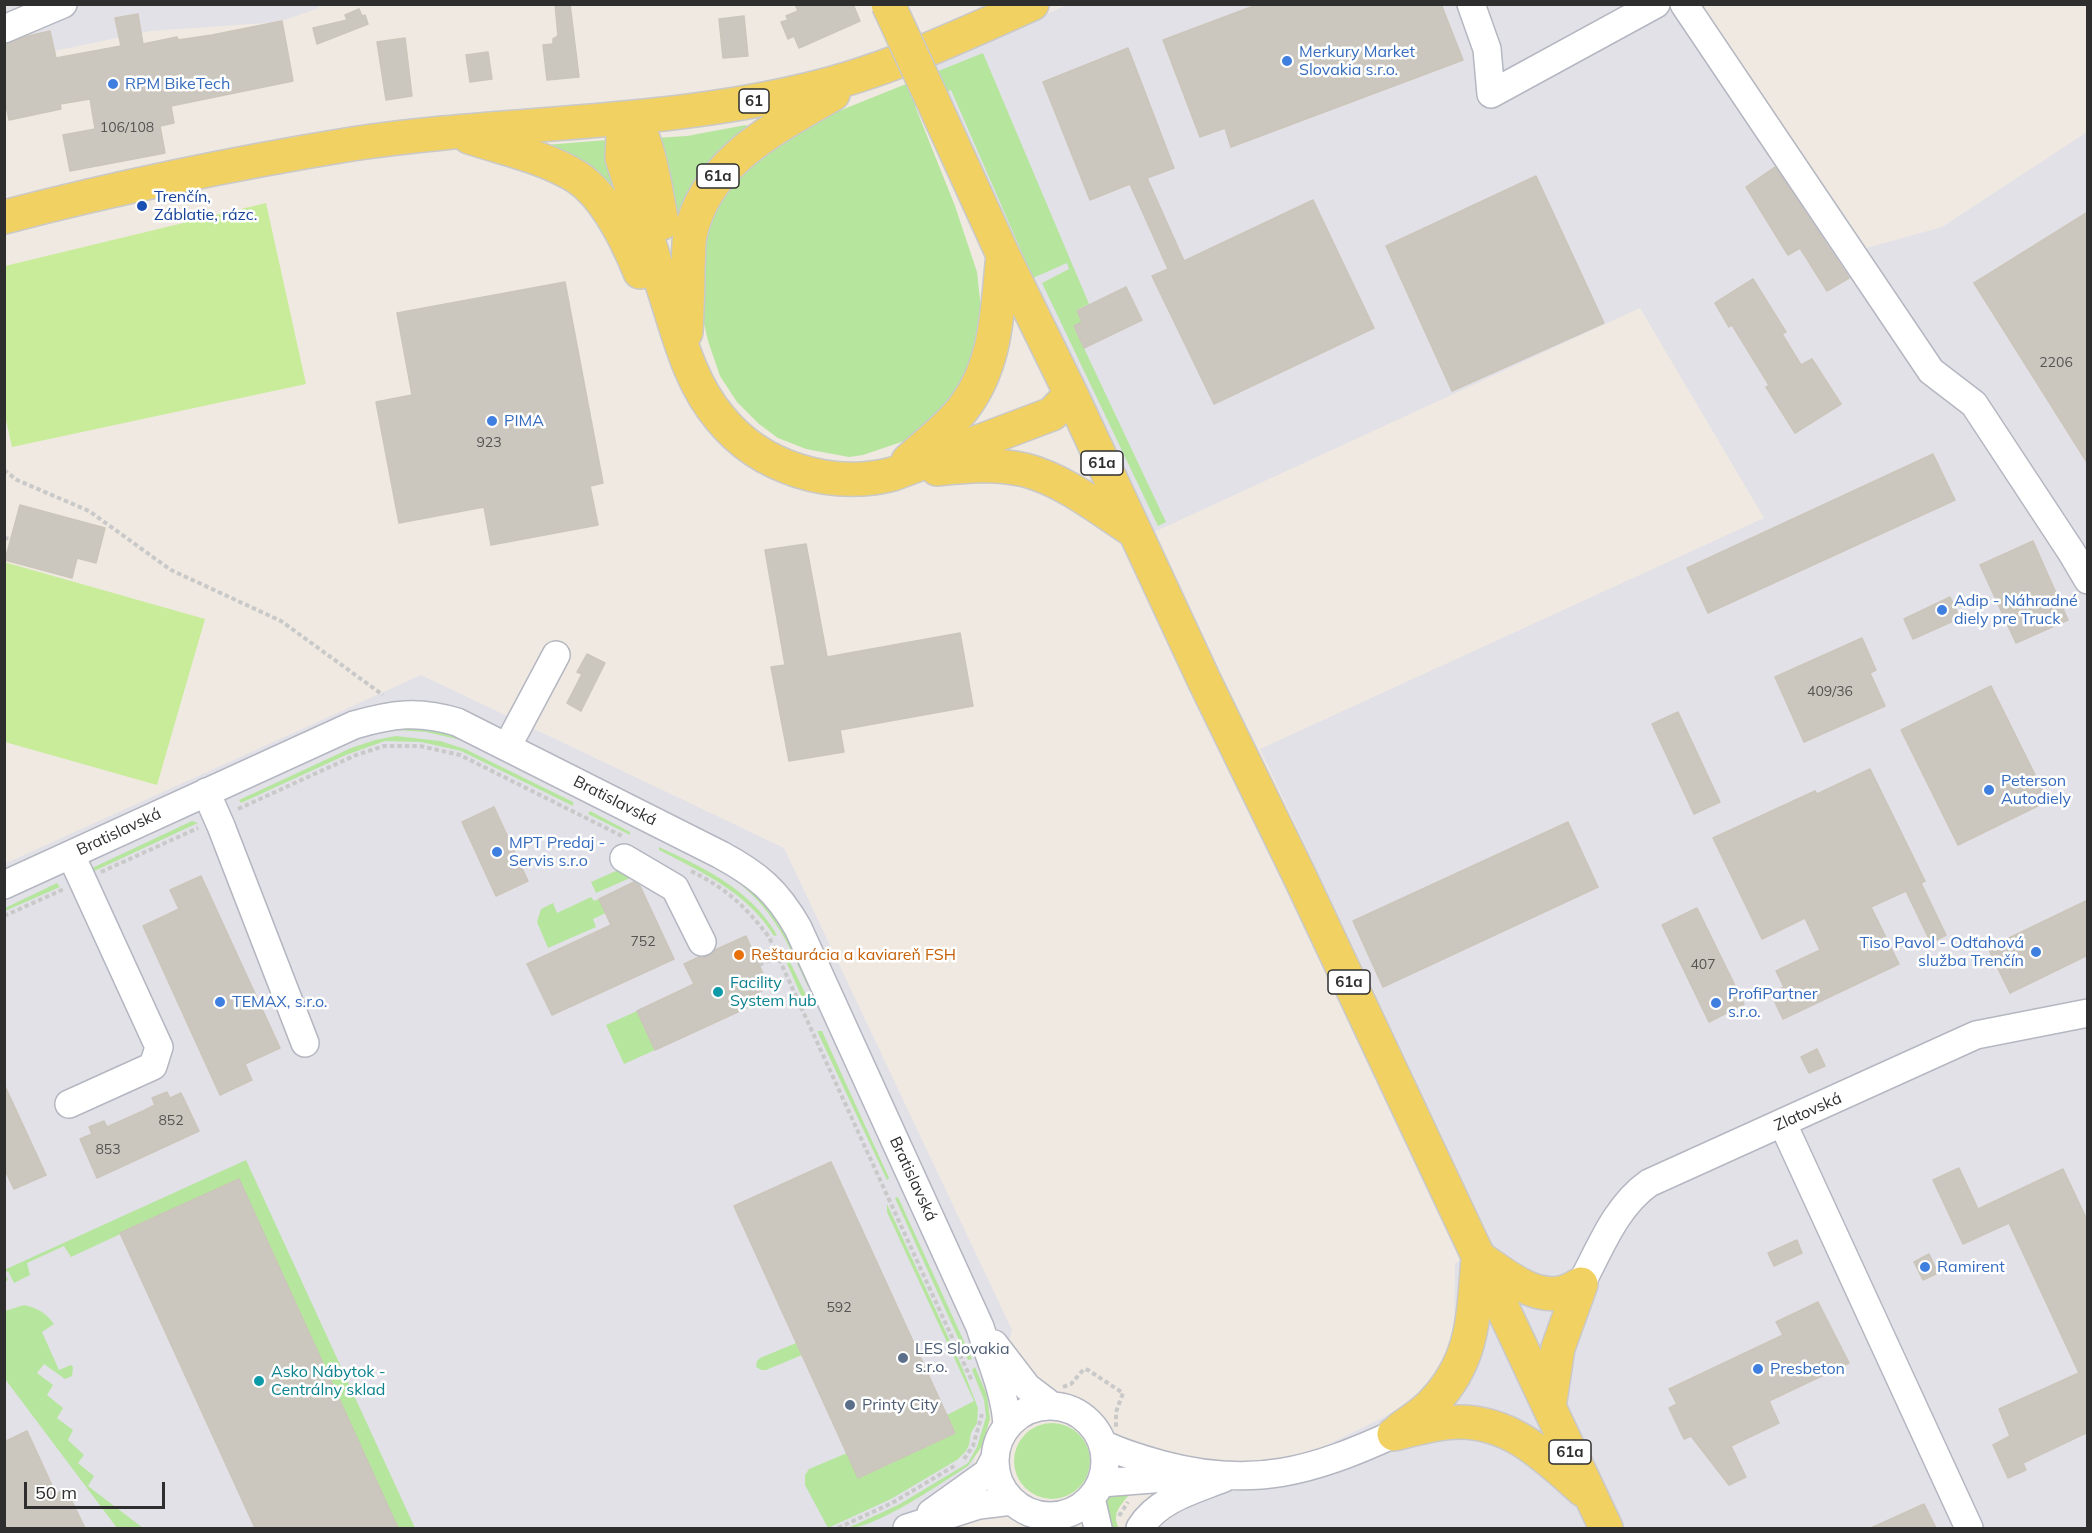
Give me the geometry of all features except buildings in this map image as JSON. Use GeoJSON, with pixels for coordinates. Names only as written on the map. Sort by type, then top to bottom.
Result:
{"type":"FeatureCollection","features":[{"type":"Feature","properties":{"kind":"main road","name":"61a"},"geometry":{"type":"LineString","coordinates":[[888,4],[1003,255],[1071,394],[1606,1528]]}},
{"type":"Feature","properties":{"kind":"main road","name":"61"},"geometry":{"type":"LineString","coordinates":[[4,217],[169,177],[354,144],[634,118],[688,112],[778,97],[871,72],[1032,4]]}},
{"type":"Feature","properties":{"kind":"main road","name":"61a"},"geometry":{"type":"LineString","coordinates":[[685,355],[689,236],[698,210],[716,177],[739,153],[760,137],[871,72]]}},
{"type":"Feature","properties":{"kind":"main road","name":"61a"},"geometry":{"type":"LineString","coordinates":[[634,118],[622,137],[622,158],[685,355]]}},
{"type":"Feature","properties":{"kind":"main road","name":"61a"},"geometry":{"type":"LineString","coordinates":[[456,133],[545,161],[578,178],[600,200],[617,223],[654,304],[685,355],[708,401],[720,418],[748,446],[763,455],[795,470],[826,477],[862,479],[968,466],[997,466],[1024,470],[1048,478],[1134,531]]}},
{"type":"Feature","properties":{"kind":"main road"},"geometry":{"type":"LineString","coordinates":[[893,474],[965,407],[984,375],[995,334],[1003,255]]}},
{"type":"Feature","properties":{"kind":"main road","name":"61a"},"geometry":{"type":"LineString","coordinates":[[893,474],[1043,393],[1071,394]]}},
{"type":"Feature","properties":{"kind":"main road"},"geometry":{"type":"LineString","coordinates":[[1394,1434],[1432,1404],[1449,1384],[1464,1358],[1472,1330],[1478,1257],[1523,1286],[1543,1293],[1563,1293],[1581,1284]]}},
{"type":"Feature","properties":{"kind":"main road"},"geometry":{"type":"LineString","coordinates":[[1549,1407],[1558,1348],[1581,1284]]}},
{"type":"Feature","properties":{"kind":"main road"},"geometry":{"type":"LineString","coordinates":[[1394,1434],[1430,1425],[1458,1422],[1490,1425],[1515,1435],[1538,1450],[1592,1498]]}},
{"type":"Feature","properties":{"kind":"street"},"geometry":{"type":"LineString","coordinates":[[4,29],[63,4]]}},
{"type":"Feature","properties":{"kind":"street"},"geometry":{"type":"LineString","coordinates":[[1471,4],[1488,49],[1491,94],[1656,4]]}},
{"type":"Feature","properties":{"kind":"street"},"geometry":{"type":"LineString","coordinates":[[1683,4],[1931,371],[1974,404],[2088,580]]}},
{"type":"Feature","properties":{"kind":"street"},"geometry":{"type":"LineString","coordinates":[[507,747],[556,655]]}},
{"type":"Feature","properties":{"kind":"street","name":"Bratislavská"},"geometry":{"type":"LineString","coordinates":[[4,885],[354,725],[385,716],[408,713],[432,715],[457,722],[728,859],[750,872],[777,896],[798,928],[980,1327]]}},
{"type":"Feature","properties":{"kind":"street"},"geometry":{"type":"LineString","coordinates":[[207,792],[305,1043]]}},
{"type":"Feature","properties":{"kind":"street"},"geometry":{"type":"LineString","coordinates":[[625,848],[675,888],[702,942]]}},
{"type":"Feature","properties":{"kind":"street"},"geometry":{"type":"LineString","coordinates":[[69,1104],[153,1066],[159,1047],[71,855]]}},
{"type":"Feature","properties":{"kind":"street","name":"Zlatovská"},"geometry":{"type":"LineString","coordinates":[[1581,1284],[1613,1223],[1636,1192],[1649,1183],[1976,1035],[2088,1013]]}},
{"type":"Feature","properties":{"kind":"street"},"geometry":{"type":"LineString","coordinates":[[1783,1124],[1969,1528]]}},
{"type":"Feature","properties":{"kind":"street"},"geometry":{"type":"LineString","coordinates":[[980,1327],[1027,1387],[1052,1407]]}},
{"type":"Feature","properties":{"kind":"street"},"geometry":{"type":"LineString","coordinates":[[980,1327],[1002,1393],[1007,1412],[1007,1427]]}},
{"type":"Feature","properties":{"kind":"street"},"geometry":{"type":"LineString","coordinates":[[911,1526],[987,1473],[1007,1427],[1020,1416],[1035,1408],[1052,1407],[1076,1412],[1097,1432],[1111,1439],[1130,1456],[1198,1474],[1227,1476],[1268,1474],[1311,1467],[1354,1452],[1394,1434]]}},
{"type":"Feature","properties":{"kind":"street"},"geometry":{"type":"LineString","coordinates":[[995,1458],[1000,1481],[1012,1500],[1033,1513],[1062,1522],[1070,1512],[1082,1506],[1096,1490],[1111,1439]]}},
{"type":"Feature","properties":{"kind":"street"},"geometry":{"type":"LineString","coordinates":[[1096,1490],[1198,1474]]}},
{"type":"Feature","properties":{"kind":"street"},"geometry":{"type":"LineString","coordinates":[[1140,1528],[1145,1520],[1168,1501],[1227,1476]]}},
{"type":"Feature","properties":{"kind":"street"},"geometry":{"type":"LineString","coordinates":[[1096,1490],[1098,1528]]}},
{"type":"Feature","properties":{"kind":"street"},"geometry":{"type":"LineString","coordinates":[[911,1526],[979,1505],[1012,1500]]}},
{"type":"Feature","properties":{"kind":"path"},"geometry":{"type":"LineString","coordinates":[[4,470],[17,480],[88,511],[171,570],[281,621],[408,713]]}},
{"type":"Feature","properties":{"kind":"path"},"geometry":{"type":"LineString","coordinates":[[4,538],[11,539]]}},
{"type":"Feature","properties":{"kind":"path"},"geometry":{"type":"LineString","coordinates":[[4,916],[356,755],[384,746],[406,745],[460,755],[625,848]]}},
{"type":"Feature","properties":{"kind":"path"},"geometry":{"type":"LineString","coordinates":[[685,868],[722,888],[743,905],[769,937],[952,1333],[975,1388]]}},
{"type":"Feature","properties":{"kind":"path"},"geometry":{"type":"LineString","coordinates":[[759,965],[789,952]]}},
{"type":"Feature","properties":{"kind":"path"},"geometry":{"type":"LineString","coordinates":[[1088,1370],[1123,1393],[1111,1439]]}},
{"type":"Feature","properties":{"kind":"path"},"geometry":{"type":"LineString","coordinates":[[837,1528],[892,1503],[964,1460],[972,1446],[982,1413]]}},
{"type":"Feature","properties":{"kind":"shaded area"},"geometry":{"type":"Polygon","coordinates":[[[317,4],[319,8],[279,22],[151,31],[5,61],[5,5],[317,4]]]}},
{"type":"Feature","properties":{"kind":"shaded area"},"geometry":{"type":"Polygon","coordinates":[[[1067,5],[1701,5],[1863,249],[1942,227],[2087,132],[2087,1528],[1158,1528],[1213,1488],[1329,1444],[1437,1391],[1454,1347],[1455,1263],[1492,1242],[1260,749],[1764,518],[1640,308],[1154,532],[1045,315],[933,64],[1067,5]]]}},
{"type":"Feature","properties":{"kind":"shaded area"},"geometry":{"type":"Polygon","coordinates":[[[421,675],[784,848],[1012,1330],[957,1521],[941,1528],[5,1528],[4,864],[421,675]]]}},
{"type":"Feature","properties":{"kind":"green space"},"geometry":{"type":"Polygon","coordinates":[[[983,53],[1089,304],[1077,310],[1082,322],[1074,327],[1166,522],[1158,526],[1042,283],[1069,269],[1067,263],[1033,278],[951,90],[915,106],[955,206],[977,272],[982,318],[977,355],[956,397],[910,439],[863,455],[849,457],[806,449],[778,438],[759,424],[737,402],[720,376],[703,319],[698,272],[701,232],[735,171],[829,115],[983,53]]]}},
{"type":"Feature","properties":{"kind":"green space"},"geometry":{"type":"Polygon","coordinates":[[[746,125],[747,127],[723,147],[701,172],[689,195],[677,235],[673,235],[655,138],[687,136],[746,125]]]}},
{"type":"Feature","properties":{"kind":"green space"},"geometry":{"type":"Polygon","coordinates":[[[607,140],[635,228],[545,145],[607,140]]]}},
{"type":"Feature","properties":{"kind":"green space"},"geometry":{"type":"Polygon","coordinates":[[[266,203],[306,384],[12,447],[4,411],[5,266],[266,203]]]}},
{"type":"Feature","properties":{"kind":"green space"},"geometry":{"type":"Polygon","coordinates":[[[4,562],[205,619],[157,785],[5,742],[4,562]]]}},
{"type":"Feature","properties":{"kind":"green space"},"geometry":{"type":"Polygon","coordinates":[[[408,727],[450,734],[474,743],[570,794],[461,740],[426,732],[395,730],[352,741],[253,786],[254,783],[370,732],[408,727]]]}},
{"type":"Feature","properties":{"kind":"green space"},"geometry":{"type":"Polygon","coordinates":[[[396,736],[440,741],[465,749],[573,802],[573,806],[461,751],[421,742],[385,741],[346,755],[241,803],[239,800],[351,748],[396,736]]]}},
{"type":"Feature","properties":{"kind":"green space"},"geometry":{"type":"Polygon","coordinates":[[[590,811],[630,832],[630,835],[588,814],[590,811]]]}},
{"type":"Feature","properties":{"kind":"green space"},"geometry":{"type":"Polygon","coordinates":[[[192,821],[198,823],[77,879],[75,876],[192,821]]]}},
{"type":"Feature","properties":{"kind":"green space"},"geometry":{"type":"Polygon","coordinates":[[[659,847],[693,863],[740,892],[754,905],[777,935],[774,936],[751,907],[723,885],[659,850],[659,847]]]}},
{"type":"Feature","properties":{"kind":"green space"},"geometry":{"type":"Polygon","coordinates":[[[717,868],[730,874],[754,894],[774,916],[796,955],[809,984],[808,987],[773,920],[750,893],[717,868]]]}},
{"type":"Feature","properties":{"kind":"green space"},"geometry":{"type":"Polygon","coordinates":[[[618,870],[637,875],[596,893],[591,882],[618,870]]]}},
{"type":"Feature","properties":{"kind":"green space"},"geometry":{"type":"Polygon","coordinates":[[[57,883],[60,887],[5,911],[5,908],[57,883]]]}},
{"type":"Feature","properties":{"kind":"green space"},"geometry":{"type":"Polygon","coordinates":[[[591,897],[594,901],[599,899],[606,913],[593,919],[596,927],[548,948],[537,922],[541,909],[553,903],[557,913],[591,897]]]}},
{"type":"Feature","properties":{"kind":"green space"},"geometry":{"type":"Polygon","coordinates":[[[788,958],[806,995],[803,1000],[785,959],[788,958]]]}},
{"type":"Feature","properties":{"kind":"green space"},"geometry":{"type":"Polygon","coordinates":[[[637,1011],[655,1050],[624,1064],[606,1025],[637,1011]]]}},
{"type":"Feature","properties":{"kind":"green space"},"geometry":{"type":"Polygon","coordinates":[[[817,1031],[822,1031],[889,1178],[887,1180],[817,1031]]]}},
{"type":"Feature","properties":{"kind":"green space"},"geometry":{"type":"Polygon","coordinates":[[[246,1160],[415,1528],[398,1528],[239,1179],[71,1257],[64,1246],[27,1263],[30,1275],[14,1283],[8,1271],[5,1273],[8,1280],[5,1282],[4,1270],[246,1160]]]}},
{"type":"Feature","properties":{"kind":"green space"},"geometry":{"type":"Polygon","coordinates":[[[898,1197],[972,1359],[968,1360],[895,1198],[898,1197]]]}},
{"type":"Feature","properties":{"kind":"green space"},"geometry":{"type":"Polygon","coordinates":[[[887,1204],[962,1367],[978,1408],[977,1423],[971,1433],[966,1451],[957,1460],[891,1499],[828,1528],[805,1485],[805,1475],[809,1469],[847,1453],[859,1478],[955,1433],[947,1415],[974,1401],[887,1212],[887,1204]]]}},
{"type":"Feature","properties":{"kind":"green space"},"geometry":{"type":"Polygon","coordinates":[[[24,1305],[41,1312],[54,1324],[42,1332],[59,1370],[71,1365],[73,1367],[72,1376],[65,1379],[44,1364],[37,1373],[53,1385],[47,1395],[63,1408],[57,1418],[73,1430],[68,1440],[84,1455],[78,1463],[94,1476],[88,1486],[143,1528],[117,1528],[5,1379],[5,1311],[24,1305]]]}},
{"type":"Feature","properties":{"kind":"green space"},"geometry":{"type":"Polygon","coordinates":[[[796,1343],[802,1355],[766,1370],[756,1367],[760,1358],[796,1343]]]}},
{"type":"Feature","properties":{"kind":"green space"},"geometry":{"type":"Polygon","coordinates":[[[975,1367],[987,1395],[990,1419],[982,1446],[968,1466],[891,1513],[875,1521],[848,1528],[898,1505],[968,1463],[977,1447],[986,1417],[984,1400],[972,1370],[975,1367]]]}},
{"type":"Feature","properties":{"kind":"green space"},"geometry":{"type":"Polygon","coordinates":[[[1045,1423],[1059,1423],[1073,1429],[1084,1440],[1090,1454],[1087,1476],[1079,1488],[1059,1499],[1045,1499],[1031,1493],[1020,1482],[1014,1468],[1014,1454],[1020,1440],[1031,1429],[1045,1423]]]}},
{"type":"Feature","properties":{"kind":"green space"},"geometry":{"type":"Polygon","coordinates":[[[1110,1492],[1130,1494],[1116,1514],[1119,1528],[1107,1528],[1103,1503],[1110,1492]]]}},
{"type":"Feature","properties":{"kind":"place","name":"Merkury Market Slovakia s.r.o."},"geometry":{"type":"Point","coordinates":[1287,61]}},
{"type":"Feature","properties":{"kind":"place","name":"RPM BikeTech"},"geometry":{"type":"Point","coordinates":[113,84]}},
{"type":"Feature","properties":{"kind":"place","name":"Trenčín, Záblatie, rázc."},"geometry":{"type":"Point","coordinates":[142,206]}},
{"type":"Feature","properties":{"kind":"place","name":"PIMA"},"geometry":{"type":"Point","coordinates":[492,421]}},
{"type":"Feature","properties":{"kind":"place","name":"Adip - Náhradné diely pre Truck"},"geometry":{"type":"Point","coordinates":[1942,610]}},
{"type":"Feature","properties":{"kind":"place","name":"Peterson Autodiely"},"geometry":{"type":"Point","coordinates":[1989,790]}},
{"type":"Feature","properties":{"kind":"place","name":"MPT Predaj - Servis s.r.o"},"geometry":{"type":"Point","coordinates":[497,852]}},
{"type":"Feature","properties":{"kind":"place","name":"Tiso Pavol - Odťahová služba Trenčín"},"geometry":{"type":"Point","coordinates":[2036,952]}},
{"type":"Feature","properties":{"kind":"place","name":"Reštaurácia a kaviareň FSH"},"geometry":{"type":"Point","coordinates":[739,955]}},
{"type":"Feature","properties":{"kind":"place","name":"Facility System hub"},"geometry":{"type":"Point","coordinates":[718,992]}},
{"type":"Feature","properties":{"kind":"place","name":"TEMAX, s.r.o."},"geometry":{"type":"Point","coordinates":[220,1002]}},
{"type":"Feature","properties":{"kind":"place","name":"ProfiPartner s.r.o."},"geometry":{"type":"Point","coordinates":[1716,1003]}},
{"type":"Feature","properties":{"kind":"place","name":"Ramirent"},"geometry":{"type":"Point","coordinates":[1925,1267]}},
{"type":"Feature","properties":{"kind":"place","name":"LES Slovakia s.r.o."},"geometry":{"type":"Point","coordinates":[903,1358]}},
{"type":"Feature","properties":{"kind":"place","name":"Presbeton"},"geometry":{"type":"Point","coordinates":[1758,1369]}},
{"type":"Feature","properties":{"kind":"place","name":"Asko Nábytok - Centrálny sklad"},"geometry":{"type":"Point","coordinates":[259,1381]}},
{"type":"Feature","properties":{"kind":"place","name":"Printy City"},"geometry":{"type":"Point","coordinates":[850,1405]}}]}
